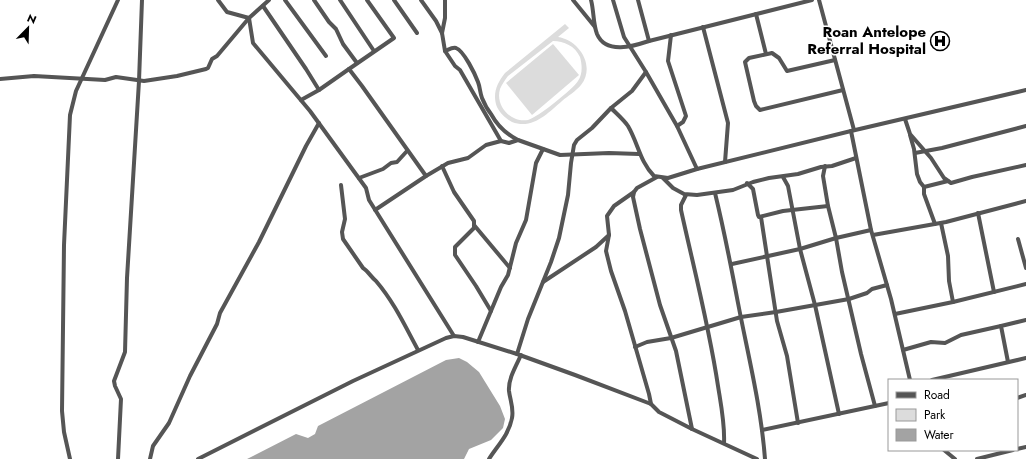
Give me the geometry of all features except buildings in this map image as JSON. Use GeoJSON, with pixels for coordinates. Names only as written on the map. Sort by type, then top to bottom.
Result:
{"type":"FeatureCollection","features":[{"type":"Feature","properties":{"kind":"street"},"geometry":{"type":"LineString","coordinates":[[70,459],[64,432],[62,410],[66,166],[70,115],[76,91],[118,0]]}},
{"type":"Feature","properties":{"kind":"street"},"geometry":{"type":"LineString","coordinates":[[118,459],[121,399],[114,381],[125,352],[127,278],[139,81],[142,0]]}},
{"type":"Feature","properties":{"kind":"street"},"geometry":{"type":"LineString","coordinates":[[218,0],[227,12],[249,18]]}},
{"type":"Feature","properties":{"kind":"street"},"geometry":{"type":"LineString","coordinates":[[0,79],[34,76],[81,80],[105,80],[116,77],[139,81],[177,76],[208,68],[212,59],[217,56],[249,18],[269,0]]}},
{"type":"Feature","properties":{"kind":"street"},"geometry":{"type":"LineString","coordinates":[[285,0],[326,56]]}},
{"type":"Feature","properties":{"kind":"street"},"geometry":{"type":"LineString","coordinates":[[314,0],[329,22],[336,29],[343,44],[357,63]]}},
{"type":"Feature","properties":{"kind":"street"},"geometry":{"type":"LineString","coordinates":[[340,0],[374,51]]}},
{"type":"Feature","properties":{"kind":"street"},"geometry":{"type":"LineString","coordinates":[[301,100],[319,90],[394,38],[367,0]]}},
{"type":"Feature","properties":{"kind":"street"},"geometry":{"type":"LineString","coordinates":[[394,0],[417,33]]}},
{"type":"Feature","properties":{"kind":"street"},"geometry":{"type":"LineString","coordinates":[[421,0],[436,21],[442,33]]}},
{"type":"Feature","properties":{"kind":"street"},"geometry":{"type":"LineString","coordinates":[[446,0],[442,33],[444,51],[455,66],[460,70],[501,141]]}},
{"type":"Feature","properties":{"kind":"street"},"geometry":{"type":"LineString","coordinates":[[573,0],[595,27]]}},
{"type":"Feature","properties":{"kind":"street"},"geometry":{"type":"LineString","coordinates":[[591,0],[595,27],[598,36],[607,45],[630,47],[670,35],[812,0]]}},
{"type":"Feature","properties":{"kind":"street"},"geometry":{"type":"LineString","coordinates":[[613,0],[624,37],[677,126],[697,169]]}},
{"type":"Feature","properties":{"kind":"street"},"geometry":{"type":"LineString","coordinates":[[638,0],[649,41]]}},
{"type":"Feature","properties":{"kind":"street"},"geometry":{"type":"LineString","coordinates":[[819,0],[853,131],[856,158],[871,230],[895,314],[910,379]]}},
{"type":"Feature","properties":{"kind":"street"},"geometry":{"type":"LineString","coordinates":[[263,6],[319,90]]}},
{"type":"Feature","properties":{"kind":"street"},"geometry":{"type":"LineString","coordinates":[[756,14],[766,54]]}},
{"type":"Feature","properties":{"kind":"street"},"geometry":{"type":"LineString","coordinates":[[249,18],[253,43],[319,123],[366,188],[369,200],[454,336]]}},
{"type":"Feature","properties":{"kind":"street"},"geometry":{"type":"LineString","coordinates":[[703,27],[728,124],[725,162]]}},
{"type":"Feature","properties":{"kind":"street"},"geometry":{"type":"LineString","coordinates":[[670,35],[668,61],[686,116],[682,124],[677,126]]}},
{"type":"Feature","properties":{"kind":"street"},"geometry":{"type":"LineString","coordinates":[[444,51],[453,48],[462,53],[471,67],[482,97],[491,115],[498,125],[518,140],[560,155],[572,156],[608,153],[639,154]]}},
{"type":"Feature","properties":{"kind":"street"},"geometry":{"type":"LineString","coordinates":[[835,60],[787,71],[776,54],[772,53],[749,58],[745,62],[754,101],[760,110],[843,90]]}},
{"type":"Feature","properties":{"kind":"street"},"geometry":{"type":"LineString","coordinates":[[349,69],[426,176]]}},
{"type":"Feature","properties":{"kind":"street"},"geometry":{"type":"LineString","coordinates":[[489,459],[504,438],[512,421],[512,405],[509,388],[528,319],[551,262],[563,219],[568,195],[574,145],[611,108],[632,92],[646,72]]}},
{"type":"Feature","properties":{"kind":"street"},"geometry":{"type":"LineString","coordinates":[[611,108],[627,125],[634,137],[639,154],[651,173],[663,178],[681,175],[697,169],[725,162],[1026,90]]}},
{"type":"Feature","properties":{"kind":"street"},"geometry":{"type":"LineString","coordinates":[[905,119],[915,153],[917,174],[924,187],[924,194],[934,224]]}},
{"type":"Feature","properties":{"kind":"street"},"geometry":{"type":"LineString","coordinates":[[150,459],[153,446],[169,424],[190,376],[217,324],[220,313],[259,242],[306,146],[319,123]]}},
{"type":"Feature","properties":{"kind":"street"},"geometry":{"type":"LineString","coordinates":[[915,153],[926,152],[1026,126]]}},
{"type":"Feature","properties":{"kind":"street"},"geometry":{"type":"LineString","coordinates":[[908,130],[944,178],[954,183],[972,177],[1026,165]]}},
{"type":"Feature","properties":{"kind":"street"},"geometry":{"type":"LineString","coordinates":[[375,210],[448,162],[468,158],[486,145],[501,141],[509,143],[518,140]]}},
{"type":"Feature","properties":{"kind":"street"},"geometry":{"type":"LineString","coordinates":[[478,342],[508,276],[516,243],[526,220],[536,163],[543,149]]}},
{"type":"Feature","properties":{"kind":"street"},"geometry":{"type":"LineString","coordinates":[[359,178],[383,169],[391,163],[397,162],[407,151]]}},
{"type":"Feature","properties":{"kind":"street"},"geometry":{"type":"LineString","coordinates":[[663,178],[674,188],[686,195],[697,195],[733,190],[747,183],[798,174],[825,166],[832,166],[856,158]]}},
{"type":"Feature","properties":{"kind":"street"},"geometry":{"type":"LineString","coordinates":[[442,166],[454,192],[474,221],[474,225],[510,268]]}},
{"type":"Feature","properties":{"kind":"street"},"geometry":{"type":"LineString","coordinates":[[825,166],[823,176],[828,206],[874,406]]}},
{"type":"Feature","properties":{"kind":"street"},"geometry":{"type":"LineString","coordinates":[[651,404],[625,311],[611,271],[606,251],[609,235],[607,216],[614,206],[634,192],[637,188],[658,177]]}},
{"type":"Feature","properties":{"kind":"street"},"geometry":{"type":"LineString","coordinates":[[783,177],[788,186],[800,249],[815,305],[839,414]]}},
{"type":"Feature","properties":{"kind":"street"},"geometry":{"type":"LineString","coordinates":[[924,187],[948,181]]}},
{"type":"Feature","properties":{"kind":"street"},"geometry":{"type":"LineString","coordinates":[[747,183],[753,189],[758,215],[761,217],[779,330],[787,356],[798,423]]}},
{"type":"Feature","properties":{"kind":"street"},"geometry":{"type":"LineString","coordinates":[[341,185],[345,219],[342,232],[343,239],[363,268],[391,302],[418,350]]}},
{"type":"Feature","properties":{"kind":"street"},"geometry":{"type":"LineString","coordinates":[[634,192],[635,207],[653,281],[681,373],[692,429]]}},
{"type":"Feature","properties":{"kind":"street"},"geometry":{"type":"LineString","coordinates":[[715,193],[732,264],[752,368],[765,459]]}},
{"type":"Feature","properties":{"kind":"street"},"geometry":{"type":"LineString","coordinates":[[686,195],[681,205],[681,210],[708,326],[724,423],[724,443]]}},
{"type":"Feature","properties":{"kind":"street"},"geometry":{"type":"LineString","coordinates":[[873,235],[942,223],[1026,200]]}},
{"type":"Feature","properties":{"kind":"street"},"geometry":{"type":"LineString","coordinates":[[761,217],[792,210],[828,206]]}},
{"type":"Feature","properties":{"kind":"street"},"geometry":{"type":"LineString","coordinates":[[978,213],[994,292]]}},
{"type":"Feature","properties":{"kind":"street"},"geometry":{"type":"LineString","coordinates":[[942,223],[948,256],[949,281],[953,302]]}},
{"type":"Feature","properties":{"kind":"street"},"geometry":{"type":"LineString","coordinates":[[474,225],[474,228],[455,247],[455,255],[491,311]]}},
{"type":"Feature","properties":{"kind":"street"},"geometry":{"type":"LineString","coordinates":[[732,264],[800,249],[836,238],[871,230]]}},
{"type":"Feature","properties":{"kind":"street"},"geometry":{"type":"LineString","coordinates":[[543,282],[596,247],[609,235]]}},
{"type":"Feature","properties":{"kind":"street"},"geometry":{"type":"LineString","coordinates":[[1018,239],[1026,268]]}},
{"type":"Feature","properties":{"kind":"street"},"geometry":{"type":"LineString","coordinates":[[895,314],[953,302],[1026,284]]}},
{"type":"Feature","properties":{"kind":"street"},"geometry":{"type":"LineString","coordinates":[[635,347],[647,342],[671,338],[741,317],[849,299],[867,293],[872,289],[887,285]]}},
{"type":"Feature","properties":{"kind":"street"},"geometry":{"type":"LineString","coordinates":[[903,350],[931,342],[945,343],[961,335],[1026,320]]}},
{"type":"Feature","properties":{"kind":"street"},"geometry":{"type":"LineString","coordinates":[[1001,326],[1008,362]]}},
{"type":"Feature","properties":{"kind":"street"},"geometry":{"type":"LineString","coordinates":[[198,459],[353,381],[418,350],[454,336],[463,337],[519,354],[651,404],[659,412],[757,459]]}},
{"type":"Feature","properties":{"kind":"street"},"geometry":{"type":"LineString","coordinates":[[936,379],[1026,358]]}},
{"type":"Feature","properties":{"kind":"street"},"geometry":{"type":"LineString","coordinates":[[762,430],[888,403]]}},
{"type":"Feature","properties":{"kind":"street"},"geometry":{"type":"LineString","coordinates":[[945,451],[955,459]]}},
{"type":"Feature","properties":{"kind":"street"},"geometry":{"type":"LineString","coordinates":[[977,459],[1009,451]]}},
{"type":"Feature","properties":{"kind":"street"},"geometry":{"type":"LineString","coordinates":[[494,453],[494,459]]}},
{"type":"Feature","properties":{"kind":"green space"},"geometry":{"type":"Polygon","coordinates":[[[565,24],[569,28],[558,37],[566,39],[578,48],[586,62],[587,70],[585,78],[577,89],[546,115],[527,124],[520,124],[510,121],[501,114],[497,107],[495,93],[505,73],[565,24]],[[553,41],[508,76],[504,82],[500,89],[500,101],[502,107],[510,116],[522,120],[533,118],[554,103],[578,81],[582,69],[578,53],[565,43],[553,41]]]}},
{"type":"Feature","properties":{"kind":"green space"},"geometry":{"type":"Polygon","coordinates":[[[553,44],[579,75],[532,115],[506,83],[553,44]]]}},
{"type":"Feature","properties":{"kind":"water"},"geometry":{"type":"Polygon","coordinates":[[[459,358],[467,362],[479,372],[500,406],[505,419],[503,428],[491,440],[469,449],[464,459],[247,459],[296,434],[308,438],[315,434],[318,426],[446,360],[459,358]]]}},
{"type":"Feature","properties":{"kind":"place","name":"Roan Antelope Referral Hospital"},"geometry":{"type":"Point","coordinates":[940,41]}}]}
